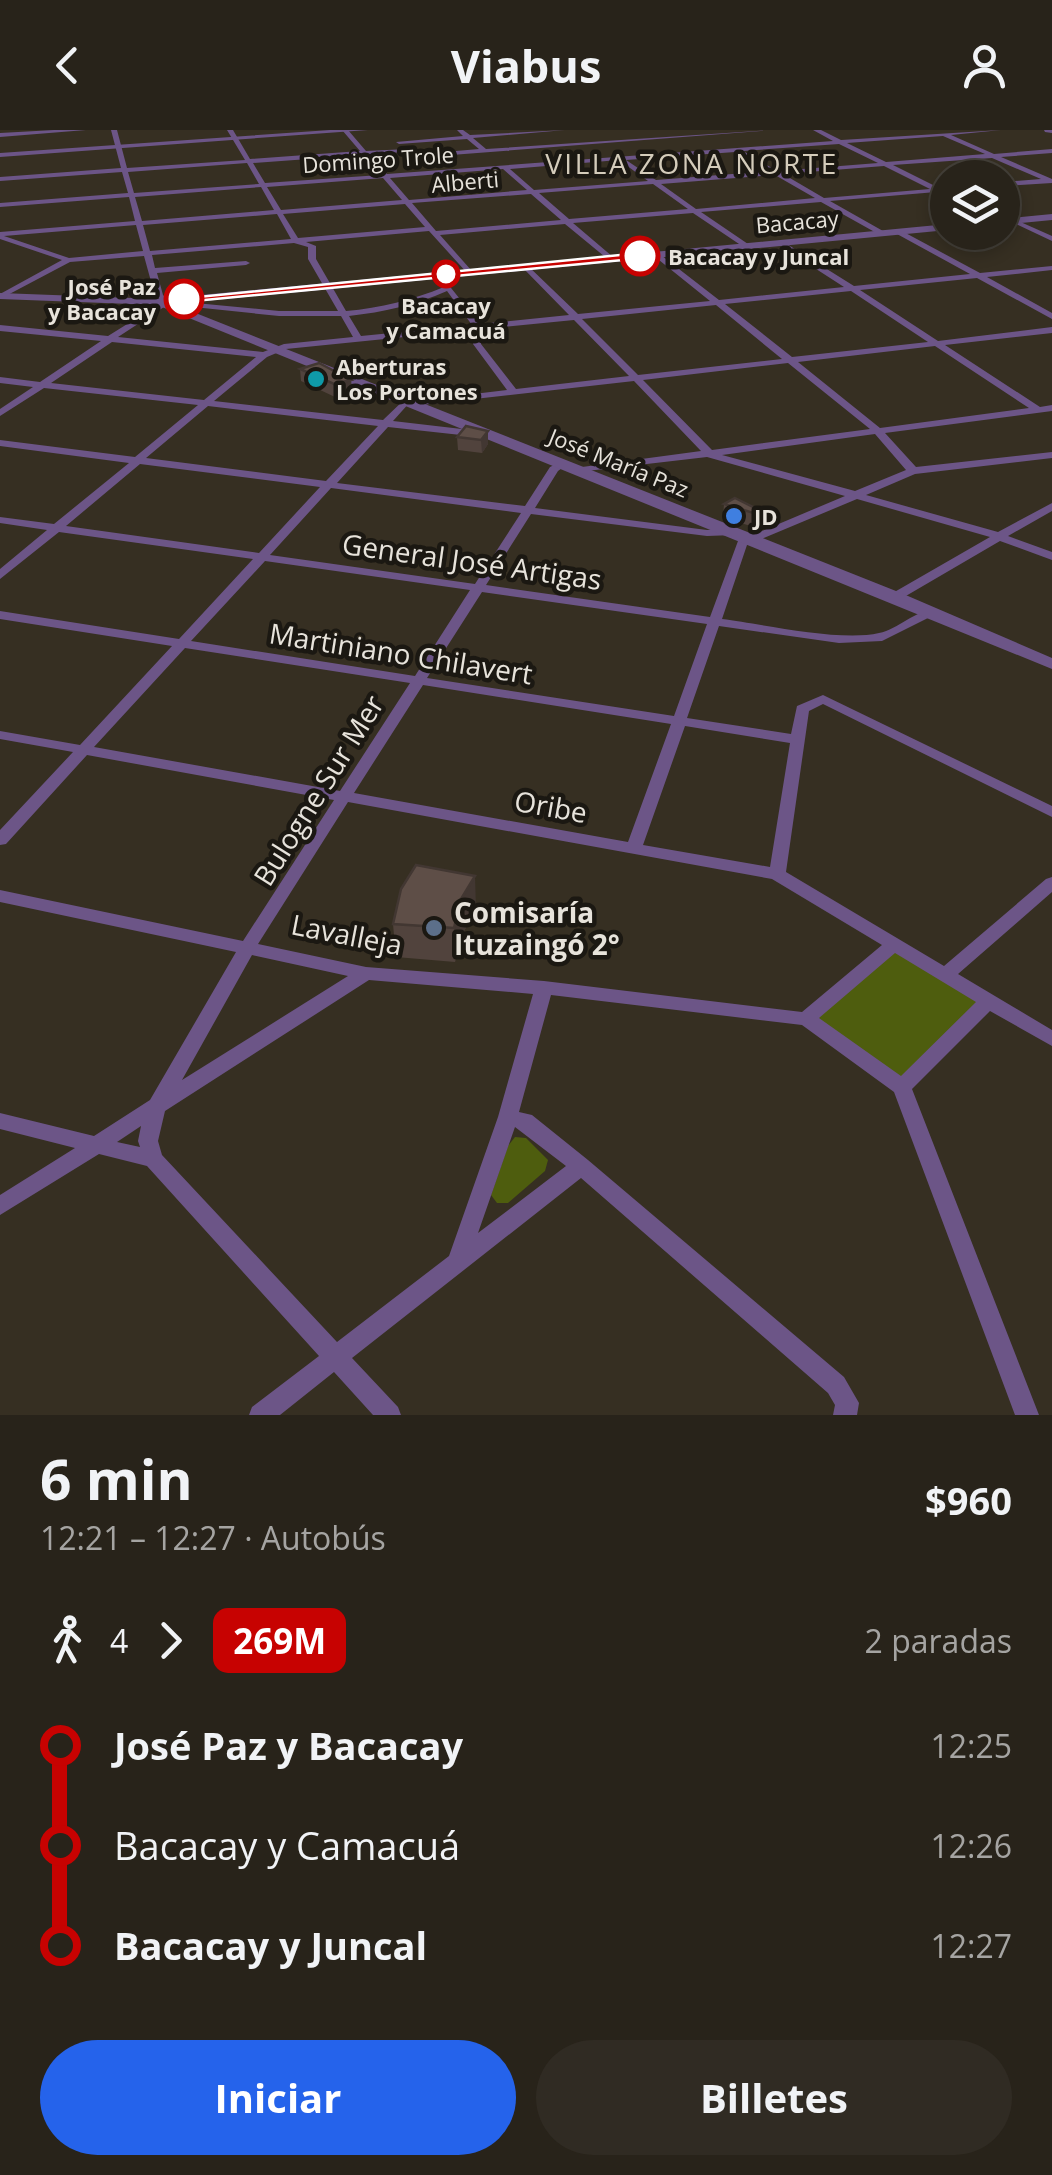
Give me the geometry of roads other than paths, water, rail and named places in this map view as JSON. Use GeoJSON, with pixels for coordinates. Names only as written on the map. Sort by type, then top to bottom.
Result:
{"type":"FeatureCollection","features":[{"type":"Feature","properties":{"kind":"street"},"geometry":{"type":"LineString","coordinates":[[0,136],[83,130]]}},
{"type":"Feature","properties":{"kind":"street"},"geometry":{"type":"LineString","coordinates":[[114,130],[159,296],[166,303]]}},
{"type":"Feature","properties":{"kind":"street"},"geometry":{"type":"LineString","coordinates":[[0,155],[233,134],[364,130]]}},
{"type":"Feature","properties":{"kind":"street"},"geometry":{"type":"LineString","coordinates":[[388,130],[438,183]]}},
{"type":"Feature","properties":{"kind":"street"},"geometry":{"type":"LineString","coordinates":[[460,130],[610,258]]}},
{"type":"Feature","properties":{"kind":"street"},"geometry":{"type":"LineString","coordinates":[[399,142],[562,130]]}},
{"type":"Feature","properties":{"kind":"street"},"geometry":{"type":"LineString","coordinates":[[578,130],[745,246]]}},
{"type":"Feature","properties":{"kind":"street"},"geometry":{"type":"LineString","coordinates":[[0,179],[770,130]]}},
{"type":"Feature","properties":{"kind":"street"},"geometry":{"type":"LineString","coordinates":[[816,130],[930,186]]}},
{"type":"Feature","properties":{"kind":"street"},"geometry":{"type":"LineString","coordinates":[[932,130],[1051,180]]}},
{"type":"Feature","properties":{"kind":"street","name":"Domingo Trole"},"geometry":{"type":"LineString","coordinates":[[0,206],[998,130]]}},
{"type":"Feature","properties":{"kind":"street"},"geometry":{"type":"LineString","coordinates":[[346,131],[468,272]]}},
{"type":"Feature","properties":{"kind":"street"},"geometry":{"type":"LineString","coordinates":[[705,132],[880,234]]}},
{"type":"Feature","properties":{"kind":"street"},"geometry":{"type":"LineString","coordinates":[[233,134],[296,241],[312,246],[312,258],[358,339]]}},
{"type":"Feature","properties":{"kind":"street","name":"Alberti"},"geometry":{"type":"LineString","coordinates":[[0,236],[1052,151]]}},
{"type":"Feature","properties":{"kind":"street"},"geometry":{"type":"LineString","coordinates":[[423,184],[515,176]]}},
{"type":"Feature","properties":{"kind":"street"},"geometry":{"type":"LineString","coordinates":[[1020,183],[1051,180]]}},
{"type":"Feature","properties":{"kind":"street"},"geometry":{"type":"LineString","coordinates":[[394,186],[408,185]]}},
{"type":"Feature","properties":{"kind":"street"},"geometry":{"type":"LineString","coordinates":[[0,236],[68,260],[930,191]]}},
{"type":"Feature","properties":{"kind":"street"},"geometry":{"type":"LineString","coordinates":[[1020,220],[1052,218]]}},
{"type":"Feature","properties":{"kind":"street"},"geometry":{"type":"LineString","coordinates":[[1020,226],[1052,239]]}},
{"type":"Feature","properties":{"kind":"street","name":"Bacacay"},"geometry":{"type":"LineString","coordinates":[[166,303],[930,229]]}},
{"type":"Feature","properties":{"kind":"street"},"geometry":{"type":"LineString","coordinates":[[900,232],[1052,316]]}},
{"type":"Feature","properties":{"kind":"street"},"geometry":{"type":"LineString","coordinates":[[782,242],[1038,410]]}},
{"type":"Feature","properties":{"kind":"street"},"geometry":{"type":"LineString","coordinates":[[657,254],[877,430],[913,471]]}},
{"type":"Feature","properties":{"kind":"street"},"geometry":{"type":"LineString","coordinates":[[1,296],[68,260]]}},
{"type":"Feature","properties":{"kind":"street"},"geometry":{"type":"LineString","coordinates":[[152,271],[246,263]]}},
{"type":"Feature","properties":{"kind":"street"},"geometry":{"type":"LineString","coordinates":[[526,266],[707,453],[1000,537],[1052,556]]}},
{"type":"Feature","properties":{"kind":"street"},"geometry":{"type":"LineString","coordinates":[[0,328],[270,352],[358,339],[1052,268]]}},
{"type":"Feature","properties":{"kind":"street"},"geometry":{"type":"LineString","coordinates":[[439,274],[478,327],[477,344],[513,392]]}},
{"type":"Feature","properties":{"kind":"street"},"geometry":{"type":"LineString","coordinates":[[0,413],[166,303],[294,316],[410,304],[449,288]]}},
{"type":"Feature","properties":{"kind":"street","name":"José María Paz"},"geometry":{"type":"LineString","coordinates":[[1,296],[166,303],[270,352],[582,470],[1052,664]]}},
{"type":"Feature","properties":{"kind":"street"},"geometry":{"type":"LineString","coordinates":[[0,840],[382,424],[410,403],[1052,330]]}},
{"type":"Feature","properties":{"kind":"street"},"geometry":{"type":"LineString","coordinates":[[0,575],[270,352]]}},
{"type":"Feature","properties":{"kind":"street"},"geometry":{"type":"LineString","coordinates":[[0,380],[488,434]]}},
{"type":"Feature","properties":{"kind":"street"},"geometry":{"type":"LineString","coordinates":[[582,470],[1052,411]]}},
{"type":"Feature","properties":{"kind":"street"},"geometry":{"type":"LineString","coordinates":[[0,443],[741,535],[913,471],[1052,455]]}},
{"type":"Feature","properties":{"kind":"street","name":"Bulogne Sur Mer"},"geometry":{"type":"LineString","coordinates":[[153,1159],[148,1141],[155,1110],[249,945],[554,469],[564,463]]}},
{"type":"Feature","properties":{"kind":"street"},"geometry":{"type":"LineString","coordinates":[[896,597],[1052,506]]}},
{"type":"Feature","properties":{"kind":"street","name":"General José Artigas"},"geometry":{"type":"LineString","coordinates":[[0,520],[855,640],[894,634],[932,613]]}},
{"type":"Feature","properties":{"kind":"street"},"geometry":{"type":"LineString","coordinates":[[634,849],[716,621],[742,543],[741,535]]}},
{"type":"Feature","properties":{"kind":"street","name":"Martiniano Chilavert"},"geometry":{"type":"LineString","coordinates":[[0,614],[795,740]]}},
{"type":"Feature","properties":{"kind":"street"},"geometry":{"type":"LineString","coordinates":[[777,874],[795,740],[804,706],[823,699],[1052,812]]}},
{"type":"Feature","properties":{"kind":"street","name":"Oribe"},"geometry":{"type":"LineString","coordinates":[[0,735],[777,874],[1052,1038]]}},
{"type":"Feature","properties":{"kind":"street"},"geometry":{"type":"LineString","coordinates":[[946,974],[1052,884]]}},
{"type":"Feature","properties":{"kind":"street","name":"Lavalleja"},"geometry":{"type":"LineString","coordinates":[[0,896],[249,945],[366,973],[544,988],[806,1019]]}},
{"type":"Feature","properties":{"kind":"street"},"geometry":{"type":"LineString","coordinates":[[894,944],[806,1019],[902,1087],[1028,1415]]}},
{"type":"Feature","properties":{"kind":"street"},"geometry":{"type":"LineString","coordinates":[[0,1206],[366,973]]}},
{"type":"Feature","properties":{"kind":"street"},"geometry":{"type":"LineString","coordinates":[[459,1258],[508,1117],[544,988]]}},
{"type":"Feature","properties":{"kind":"street"},"geometry":{"type":"LineString","coordinates":[[902,1087],[990,1000]]}},
{"type":"Feature","properties":{"kind":"street"},"geometry":{"type":"LineString","coordinates":[[508,1117],[525,1121],[582,1166],[836,1385],[846,1409]]}},
{"type":"Feature","properties":{"kind":"street"},"geometry":{"type":"LineString","coordinates":[[0,1120],[153,1159],[388,1415]]}},
{"type":"Feature","properties":{"kind":"street"},"geometry":{"type":"LineString","coordinates":[[261,1415],[582,1166]]}},
{"type":"Feature","properties":{"kind":"place","name":"Bacacay y Juncal"},"geometry":{"type":"Point","coordinates":[640,256]}},
{"type":"Feature","properties":{"kind":"place","name":"Bacacay y Camacuá"},"geometry":{"type":"Point","coordinates":[446,274]}},
{"type":"Feature","properties":{"kind":"place","name":"José Paz y Bacacay"},"geometry":{"type":"Point","coordinates":[184,299]}},
{"type":"Feature","properties":{"kind":"place","name":"Aberturas Los Portones"},"geometry":{"type":"Point","coordinates":[316,379]}},
{"type":"Feature","properties":{"kind":"place","name":"JD"},"geometry":{"type":"Point","coordinates":[734,516]}},
{"type":"Feature","properties":{"kind":"place","name":"Comisaría Ituzaingó 2°"},"geometry":{"type":"Point","coordinates":[434,928]}},
{"type":"Feature","properties":{"kind":"district","name":"VILLA ZONA NORTE"},"geometry":{"type":"Point","coordinates":[692,163]}}]}
